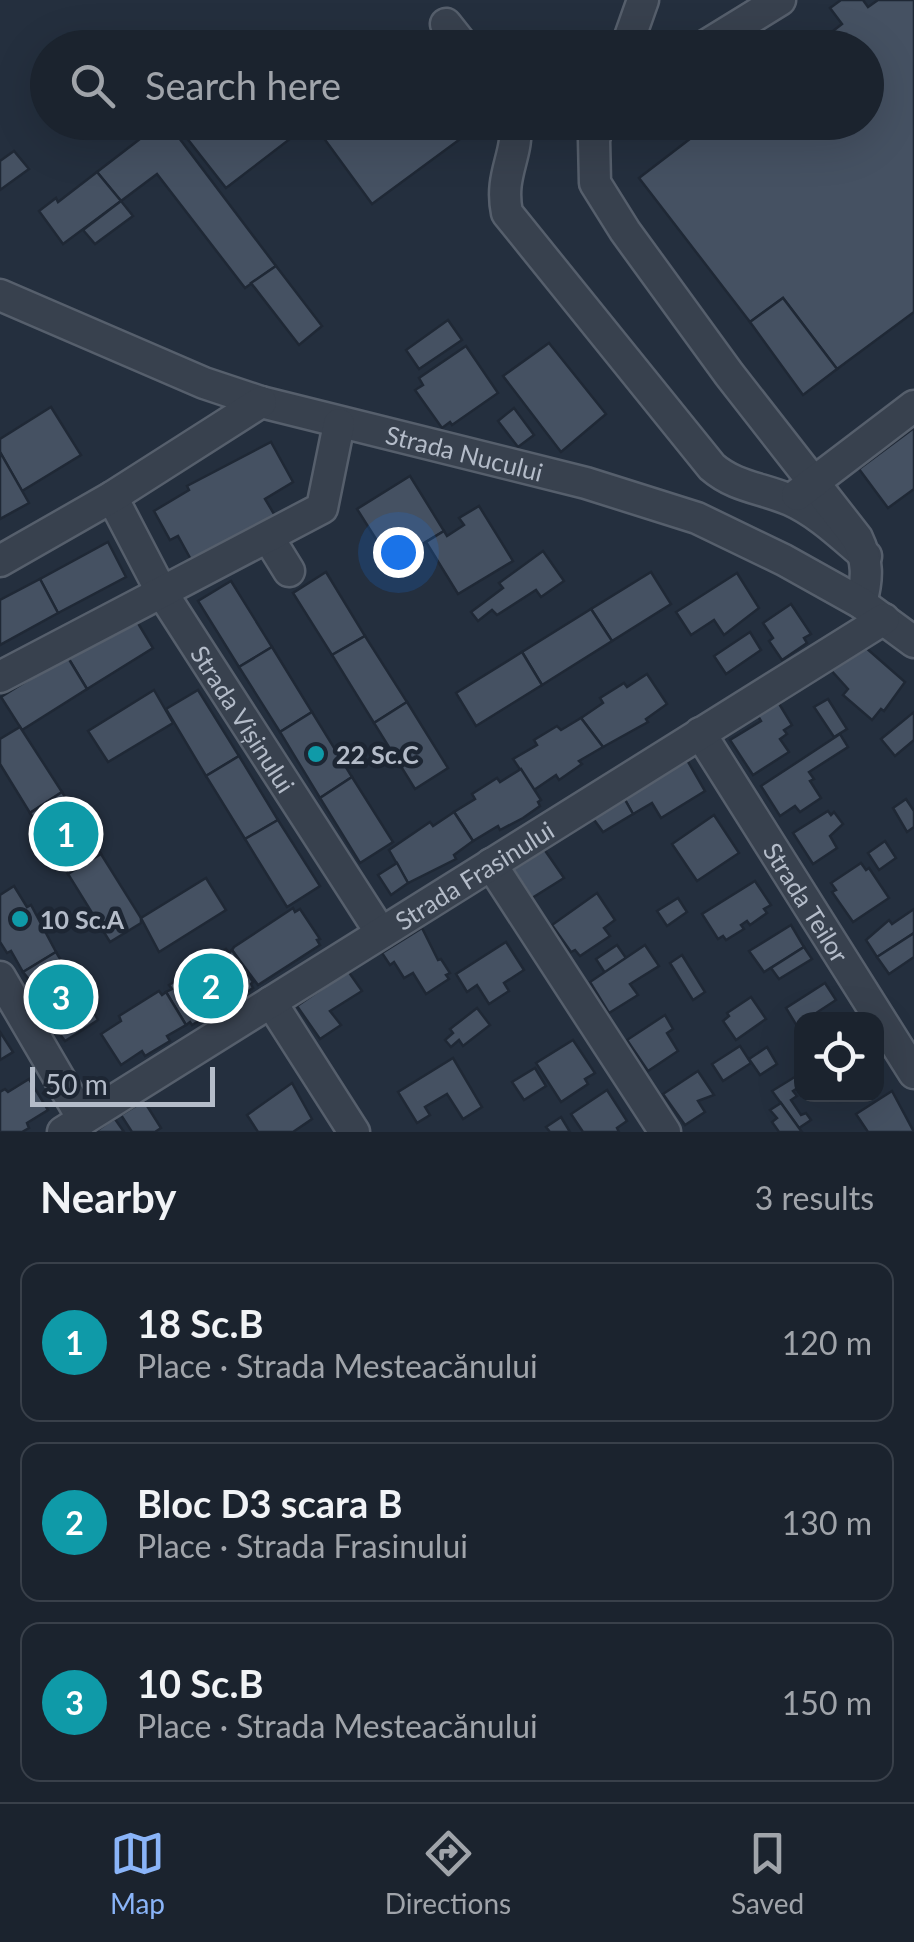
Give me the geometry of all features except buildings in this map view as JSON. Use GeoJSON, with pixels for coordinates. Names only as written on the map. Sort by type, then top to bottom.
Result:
{"type":"FeatureCollection","features":[{"type":"Feature","properties":{"kind":"street"},"geometry":{"type":"LineString","coordinates":[[632,30],[643,0]]}},
{"type":"Feature","properties":{"kind":"street"},"geometry":{"type":"LineString","coordinates":[[731,30],[780,0]]}},
{"type":"Feature","properties":{"kind":"street"},"geometry":{"type":"LineString","coordinates":[[516,140],[504,178],[508,213],[712,467],[728,481],[802,491],[914,406]]}},
{"type":"Feature","properties":{"kind":"street"},"geometry":{"type":"LineString","coordinates":[[594,140],[596,184],[625,231],[706,342],[802,491],[856,538],[866,556],[872,611]]}},
{"type":"Feature","properties":{"kind":"street","name":"Strada Nucului"},"geometry":{"type":"LineString","coordinates":[[0,295],[204,383],[261,402],[586,483],[697,518],[784,560],[872,611],[914,642]]}},
{"type":"Feature","properties":{"kind":"street"},"geometry":{"type":"LineString","coordinates":[[0,561],[112,497],[261,402]]}},
{"type":"Feature","properties":{"kind":"street"},"geometry":{"type":"LineString","coordinates":[[0,677],[322,508],[339,424]]}},
{"type":"Feature","properties":{"kind":"street","name":"Strada Vișinului"},"geometry":{"type":"LineString","coordinates":[[112,497],[162,591],[382,933]]}},
{"type":"Feature","properties":{"kind":"street"},"geometry":{"type":"LineString","coordinates":[[268,538],[288,571]]}},
{"type":"Feature","properties":{"kind":"street","name":"Strada Frasinului"},"geometry":{"type":"LineString","coordinates":[[73,1126],[700,733],[872,611]]}},
{"type":"Feature","properties":{"kind":"street","name":"Strada Teilor"},"geometry":{"type":"LineString","coordinates":[[700,733],[914,1072]]}},
{"type":"Feature","properties":{"kind":"street"},"geometry":{"type":"LineString","coordinates":[[491,864],[665,1132]]}},
{"type":"Feature","properties":{"kind":"street"},"geometry":{"type":"LineString","coordinates":[[0,977],[73,1126]]}},
{"type":"Feature","properties":{"kind":"street"},"geometry":{"type":"LineString","coordinates":[[270,1002],[354,1132]]}},
{"type":"Feature","properties":{"kind":"place","name":"22 Sc.C"},"geometry":{"type":"Point","coordinates":[316,754]}},
{"type":"Feature","properties":{"kind":"place","name":"18 Sc.B"},"geometry":{"type":"Point","coordinates":[66,834]}},
{"type":"Feature","properties":{"kind":"place","name":"10 Sc.A"},"geometry":{"type":"Point","coordinates":[20,919]}},
{"type":"Feature","properties":{"kind":"place","name":"Bloc D3 scara B"},"geometry":{"type":"Point","coordinates":[211,986]}},
{"type":"Feature","properties":{"kind":"place","name":"10 Sc.B"},"geometry":{"type":"Point","coordinates":[61,997]}}]}
